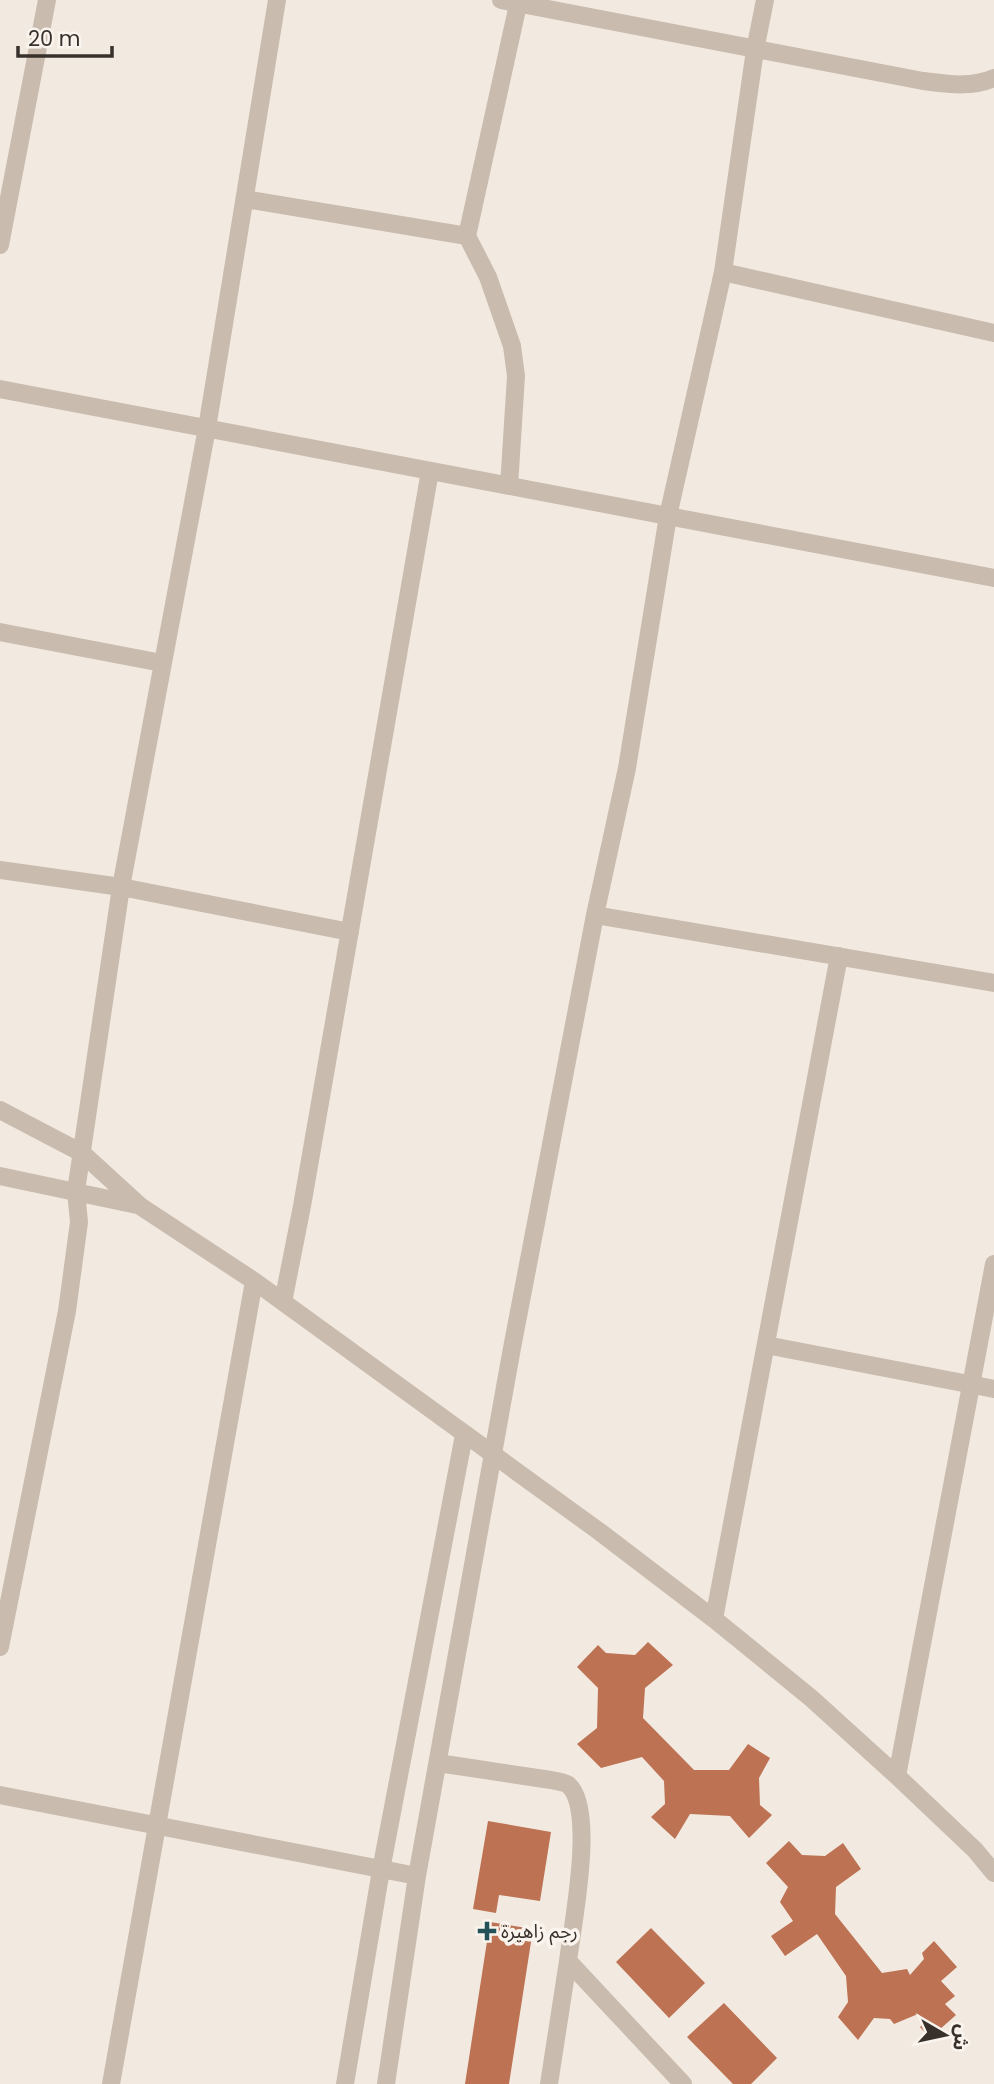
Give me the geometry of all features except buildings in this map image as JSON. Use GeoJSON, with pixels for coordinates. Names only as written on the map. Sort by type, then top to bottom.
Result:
{"type":"FeatureCollection","features":[{"type":"Feature","properties":{"kind":"street"},"geometry":{"type":"LineString","coordinates":[[0,245],[47,0]]}},
{"type":"Feature","properties":{"kind":"street"},"geometry":{"type":"LineString","coordinates":[[0,1647],[66,1311],[79,1222],[76,1191],[121,887],[207,428],[277,0]]}},
{"type":"Feature","properties":{"kind":"street"},"geometry":{"type":"LineString","coordinates":[[386,2084],[417,1876],[512,1348],[595,915],[627,768],[668,516],[723,272],[755,50],[765,0]]}},
{"type":"Feature","properties":{"kind":"street"},"geometry":{"type":"LineString","coordinates":[[509,486],[516,376],[512,346],[488,277],[467,236],[513,1],[755,50],[923,80],[950,84],[989,83]]}},
{"type":"Feature","properties":{"kind":"street"},"geometry":{"type":"LineString","coordinates":[[245,199],[467,236]]}},
{"type":"Feature","properties":{"kind":"street"},"geometry":{"type":"LineString","coordinates":[[723,272],[994,333]]}},
{"type":"Feature","properties":{"kind":"street"},"geometry":{"type":"LineString","coordinates":[[0,389],[994,578]]}},
{"type":"Feature","properties":{"kind":"street"},"geometry":{"type":"LineString","coordinates":[[283,1302],[430,471]]}},
{"type":"Feature","properties":{"kind":"street"},"geometry":{"type":"LineString","coordinates":[[0,632],[162,663]]}},
{"type":"Feature","properties":{"kind":"street"},"geometry":{"type":"LineString","coordinates":[[0,870],[121,887],[349,932]]}},
{"type":"Feature","properties":{"kind":"street"},"geometry":{"type":"LineString","coordinates":[[595,915],[994,980]]}},
{"type":"Feature","properties":{"kind":"street"},"geometry":{"type":"LineString","coordinates":[[715,1619],[839,956]]}},
{"type":"Feature","properties":{"kind":"street"},"geometry":{"type":"LineString","coordinates":[[0,1110],[82,1153],[140,1206],[254,1281],[715,1619],[811,1698],[975,1850],[994,1872]]}},
{"type":"Feature","properties":{"kind":"street"},"geometry":{"type":"LineString","coordinates":[[0,1176],[140,1206]]}},
{"type":"Feature","properties":{"kind":"street"},"geometry":{"type":"LineString","coordinates":[[897,1776],[994,1264]]}},
{"type":"Feature","properties":{"kind":"street"},"geometry":{"type":"LineString","coordinates":[[111,2084],[254,1281]]}},
{"type":"Feature","properties":{"kind":"street"},"geometry":{"type":"LineString","coordinates":[[766,1345],[994,1389]]}},
{"type":"Feature","properties":{"kind":"street"},"geometry":{"type":"LineString","coordinates":[[345,2084],[381,1870],[464,1435]]}},
{"type":"Feature","properties":{"kind":"street"},"geometry":{"type":"LineString","coordinates":[[438,1763],[551,1780],[567,1784],[575,1794],[581,1812],[583,1836],[568,1961],[549,2084]]}},
{"type":"Feature","properties":{"kind":"street"},"geometry":{"type":"LineString","coordinates":[[0,1795],[417,1876]]}},
{"type":"Feature","properties":{"kind":"street"},"geometry":{"type":"LineString","coordinates":[[568,1961],[683,2084]]}},
{"type":"Feature","properties":{"kind":"place","name":"رجم زاهيرة"},"geometry":{"type":"Point","coordinates":[487,1931]}}]}
